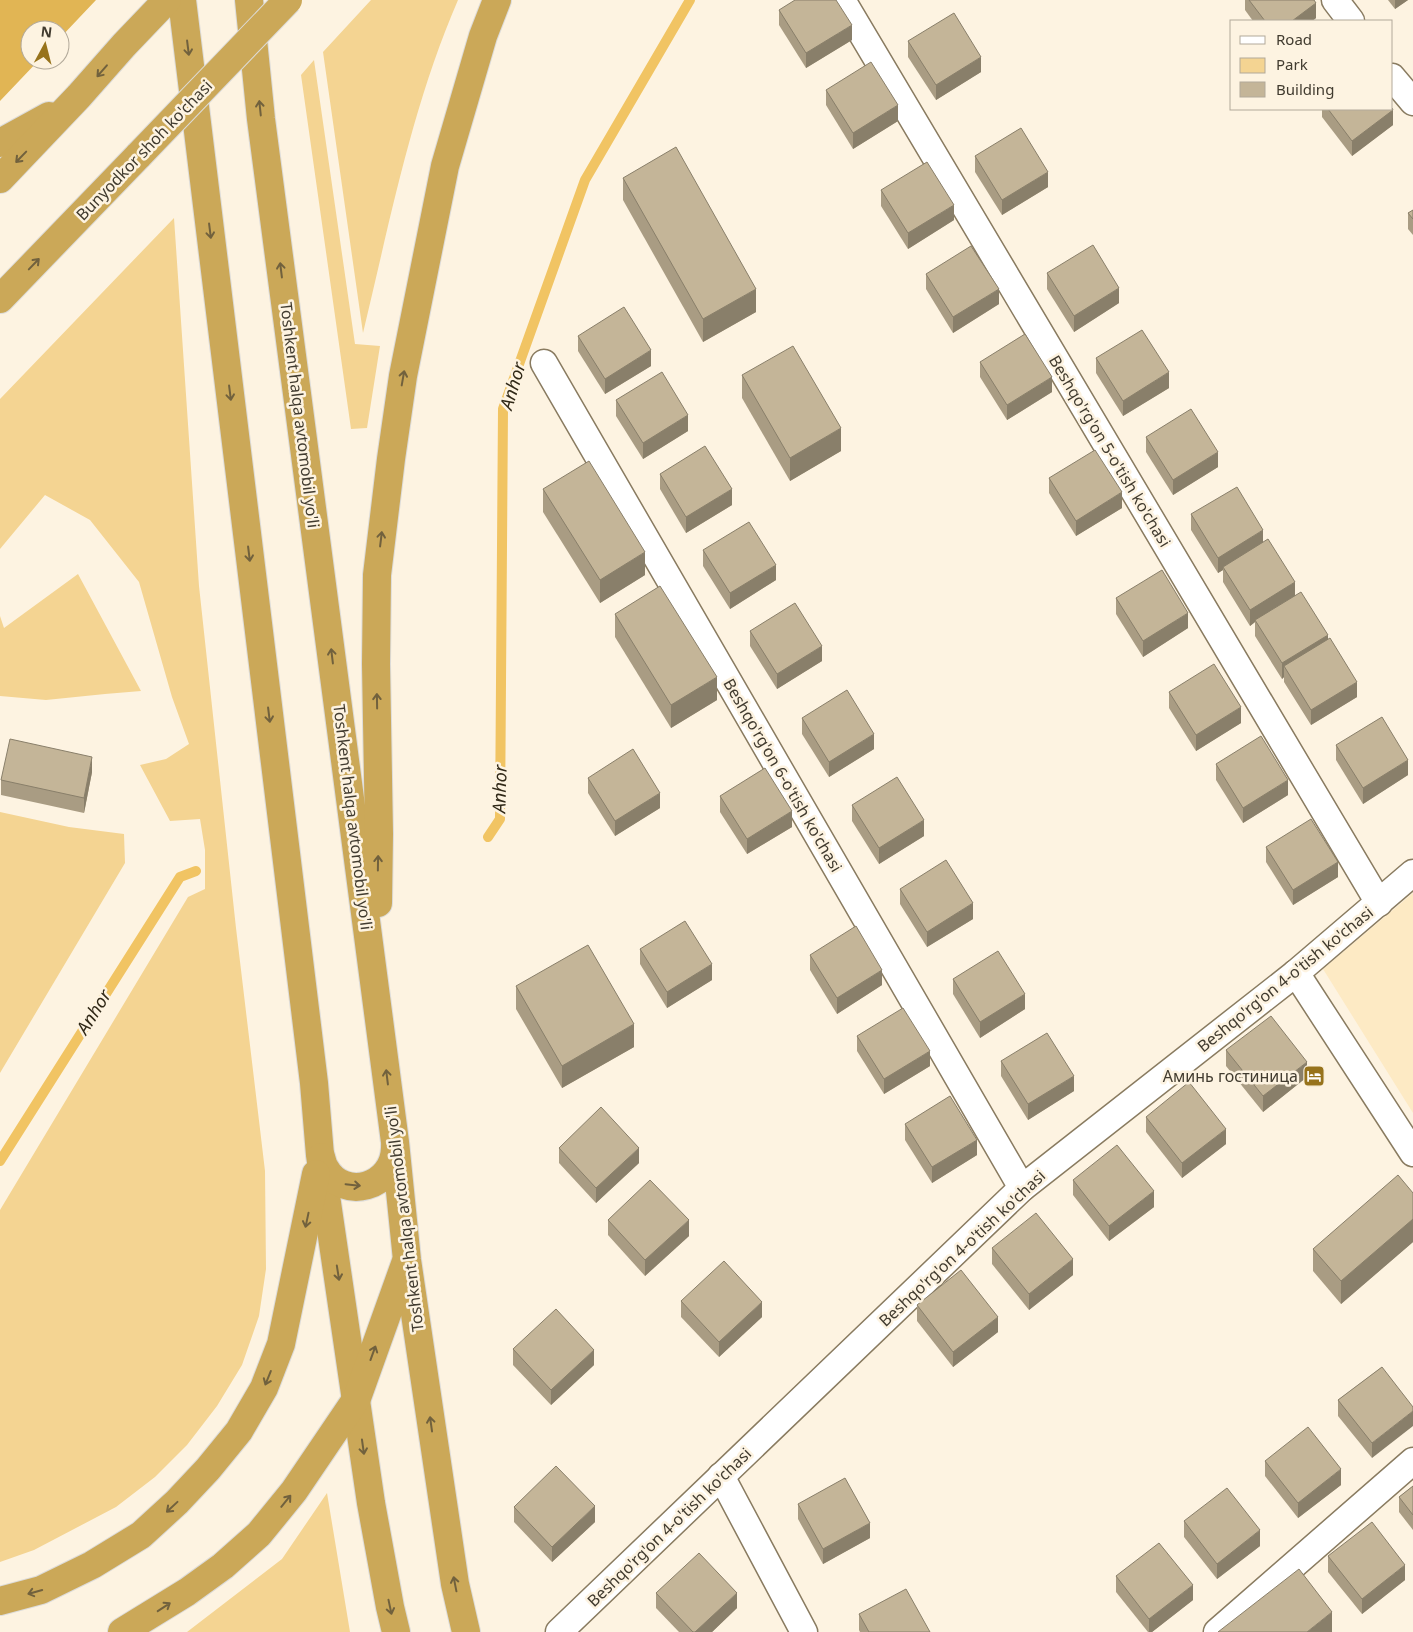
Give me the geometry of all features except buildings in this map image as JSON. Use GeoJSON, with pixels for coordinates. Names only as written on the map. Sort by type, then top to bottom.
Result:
{"type":"FeatureCollection","features":[{"type":"Feature","properties":{"kind":"highway"},"geometry":{"type":"LineString","coordinates":[[0,179],[167,0]]}},
{"type":"Feature","properties":{"kind":"highway"},"geometry":{"type":"LineString","coordinates":[[182,0],[314,1083],[320,1155],[371,1503],[396,1632]]}},
{"type":"Feature","properties":{"kind":"highway","name":"Toshkent halqa avtomobil yo'li"},"geometry":{"type":"LineString","coordinates":[[249,0],[263,129],[395,1142],[407,1260],[455,1584],[466,1632]]}},
{"type":"Feature","properties":{"kind":"highway","name":"Bunyodkor shoh ko'chasi"},"geometry":{"type":"LineString","coordinates":[[0,299],[288,0]]}},
{"type":"Feature","properties":{"kind":"highway"},"geometry":{"type":"LineString","coordinates":[[376,1000],[379,834],[376,664],[377,575],[391,459],[403,376],[445,166],[483,36],[498,0]]}},
{"type":"Feature","properties":{"kind":"highway"},"geometry":{"type":"LineString","coordinates":[[0,143],[49,116],[79,96]]}},
{"type":"Feature","properties":{"kind":"highway"},"geometry":{"type":"LineString","coordinates":[[320,1155],[324,1168],[333,1178],[344,1184],[358,1187],[370,1185],[382,1178],[390,1168],[395,1156],[395,1142]]}},
{"type":"Feature","properties":{"kind":"highway"},"geometry":{"type":"LineString","coordinates":[[0,1601],[41,1590],[92,1565],[141,1535],[190,1489],[239,1431],[264,1388],[281,1344],[320,1155]]}},
{"type":"Feature","properties":{"kind":"highway"},"geometry":{"type":"LineString","coordinates":[[122,1632],[179,1597],[223,1566],[259,1534],[294,1491],[357,1398],[407,1260]]}},
{"type":"Feature","properties":{"kind":"street","name":"Beshqo'rg'on 5-o'tish ko'chasi"},"geometry":{"type":"LineString","coordinates":[[842,0],[1379,903]]}},
{"type":"Feature","properties":{"kind":"street"},"geometry":{"type":"LineString","coordinates":[[1335,0],[1350,20]]}},
{"type":"Feature","properties":{"kind":"street"},"geometry":{"type":"LineString","coordinates":[[1393,78],[1413,102]]}},
{"type":"Feature","properties":{"kind":"street","name":"Beshqo'rg'on 6-o'tish ko'chasi"},"geometry":{"type":"LineString","coordinates":[[544,363],[1022,1188]]}},
{"type":"Feature","properties":{"kind":"street","name":"Beshqo'rg'on 4-o'tish ko'chasi"},"geometry":{"type":"LineString","coordinates":[[559,1632],[1022,1188],[1296,973],[1413,873]]}},
{"type":"Feature","properties":{"kind":"street"},"geometry":{"type":"LineString","coordinates":[[1296,973],[1413,1153]]}},
{"type":"Feature","properties":{"kind":"street"},"geometry":{"type":"LineString","coordinates":[[1217,1632],[1413,1461]]}},
{"type":"Feature","properties":{"kind":"street"},"geometry":{"type":"LineString","coordinates":[[721,1476],[804,1632]]}},
{"type":"Feature","properties":{"kind":"shaded area"},"geometry":{"type":"Polygon","coordinates":[[[0,0],[96,0],[70,27],[70,20],[20,20],[20,70],[29,70],[0,101],[0,0]]]}},
{"type":"Feature","properties":{"kind":"shaded area"},"geometry":{"type":"Polygon","coordinates":[[[1413,893],[1413,1113],[1323,969],[1413,893]]]}},
{"type":"Feature","properties":{"kind":"green space"},"geometry":{"type":"Polygon","coordinates":[[[371,0],[458,0],[428,81],[403,164],[363,333],[323,52],[371,0]]]}},
{"type":"Feature","properties":{"kind":"green space"},"geometry":{"type":"Polygon","coordinates":[[[314,60],[355,344],[380,346],[367,428],[351,429],[301,75],[314,60]]]}},
{"type":"Feature","properties":{"kind":"green space"},"geometry":{"type":"Polygon","coordinates":[[[174,218],[199,586],[236,928],[265,1171],[266,1269],[259,1316],[242,1365],[217,1406],[187,1445],[155,1477],[116,1507],[34,1550],[0,1562],[0,1210],[188,897],[205,889],[205,850],[200,819],[170,821],[140,765],[166,759],[189,744],[172,697],[139,582],[90,520],[45,495],[0,549],[0,399],[174,218]]]}},
{"type":"Feature","properties":{"kind":"green space"},"geometry":{"type":"Polygon","coordinates":[[[78,574],[141,691],[46,700],[0,696],[0,616],[4,628],[78,574]]]}},
{"type":"Feature","properties":{"kind":"green space"},"geometry":{"type":"Polygon","coordinates":[[[0,812],[69,827],[124,834],[125,863],[0,1073],[0,812]]]}},
{"type":"Feature","properties":{"kind":"green space"},"geometry":{"type":"Polygon","coordinates":[[[327,1493],[350,1632],[187,1632],[282,1559],[327,1493]]]}},
{"type":"Feature","properties":{"kind":"waterway","name":"Anhor"},"geometry":{"type":"LineString","coordinates":[[488,837],[500,819],[503,409],[585,180],[690,0]]}},
{"type":"Feature","properties":{"kind":"waterway","name":"Anhor"},"geometry":{"type":"LineString","coordinates":[[0,1161],[180,877],[196,871]]}},
{"type":"Feature","properties":{"kind":"place","name":"Аминь гостиница"},"geometry":{"type":"Point","coordinates":[1314,1076]}}]}
